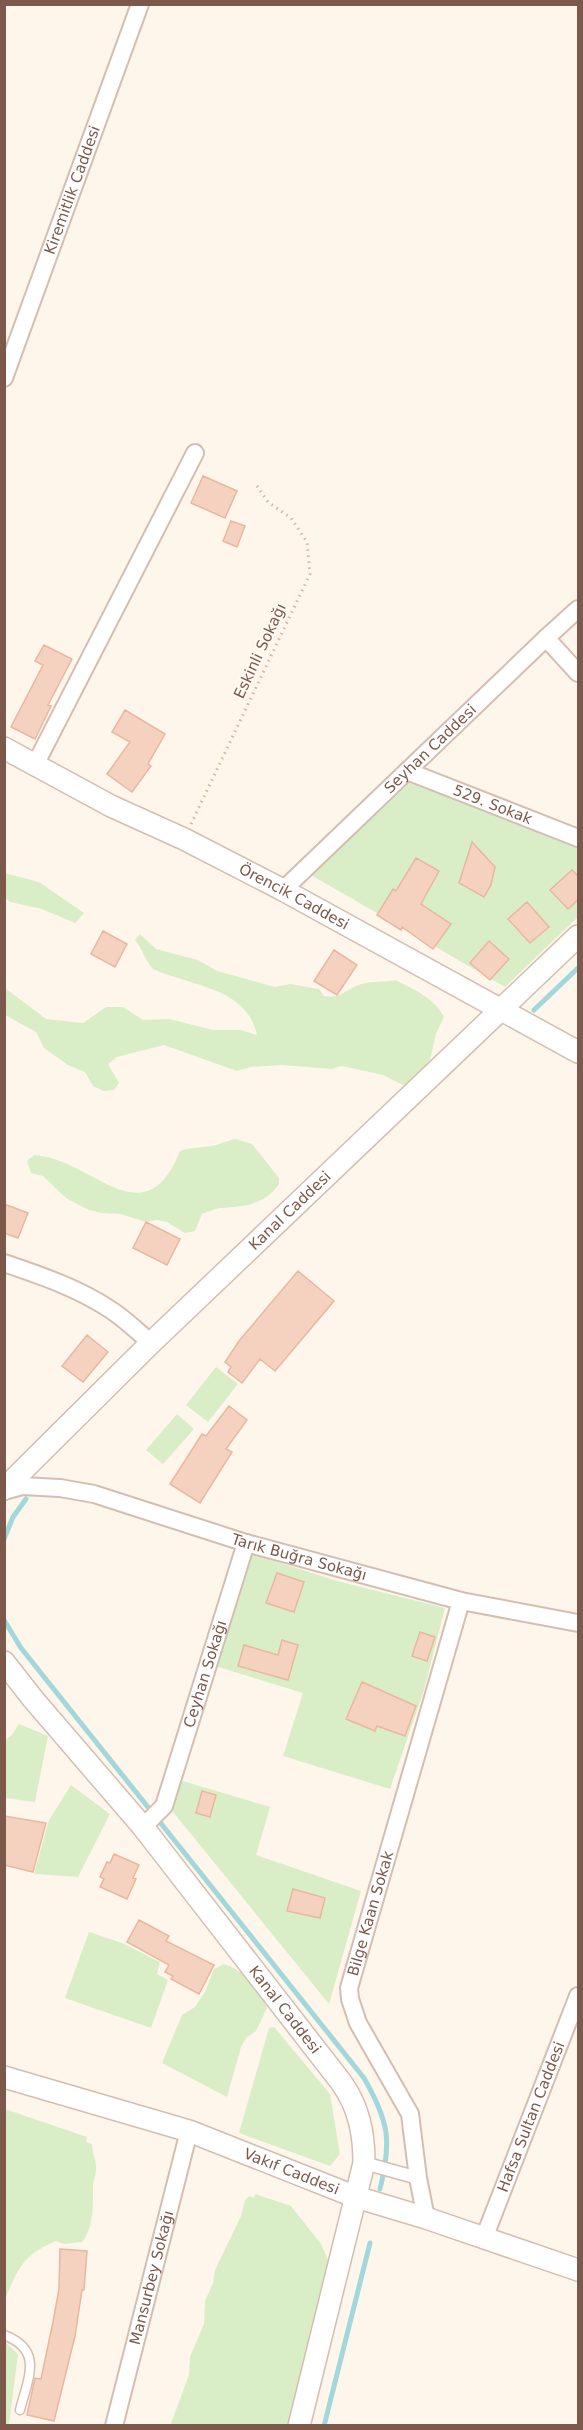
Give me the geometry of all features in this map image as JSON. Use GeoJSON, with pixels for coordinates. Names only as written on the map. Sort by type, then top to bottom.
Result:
{"type":"FeatureCollection","features":[{"type":"Feature","properties":{"kind":"street","name":"Kiremitlik Caddesi"},"geometry":{"type":"LineString","coordinates":[[4,378],[140,4]]}},
{"type":"Feature","properties":{"kind":"street"},"geometry":{"type":"LineString","coordinates":[[35,765],[195,453]]}},
{"type":"Feature","properties":{"kind":"street","name":"Seyhan Caddesi"},"geometry":{"type":"LineString","coordinates":[[283,890],[579,609]]}},
{"type":"Feature","properties":{"kind":"street"},"geometry":{"type":"LineString","coordinates":[[546,638],[579,672]]}},
{"type":"Feature","properties":{"kind":"street","name":"Örencik Caddesi"},"geometry":{"type":"LineString","coordinates":[[4,748],[111,806],[183,839],[283,890],[579,1052]]}},
{"type":"Feature","properties":{"kind":"street","name":"529. Sokak"},"geometry":{"type":"LineString","coordinates":[[406,771],[579,838]]}},
{"type":"Feature","properties":{"kind":"street","name":"Kanal Caddesi"},"geometry":{"type":"LineString","coordinates":[[10,1489],[151,1343],[579,936]]}},
{"type":"Feature","properties":{"kind":"street"},"geometry":{"type":"LineString","coordinates":[[4,1263],[84,1293],[113,1311],[151,1343]]}},
{"type":"Feature","properties":{"kind":"street","name":"Tarık Buğra Sokağı"},"geometry":{"type":"LineString","coordinates":[[10,1489],[60,1488],[94,1494],[246,1543],[461,1602],[579,1623]]}},
{"type":"Feature","properties":{"kind":"street","name":"Ceyhan Sokağı"},"geometry":{"type":"LineString","coordinates":[[143,1827],[164,1806],[246,1543]]}},
{"type":"Feature","properties":{"kind":"street","name":"Bilge Kaan Sokak"},"geometry":{"type":"LineString","coordinates":[[418,2216],[418,2178],[410,2114],[358,2023],[349,1988],[461,1602]]}},
{"type":"Feature","properties":{"kind":"street","name":"Kanal Caddesi"},"geometry":{"type":"LineString","coordinates":[[4,1662],[143,1827],[350,2095],[364,2137],[364,2163],[299,2426]]}},
{"type":"Feature","properties":{"kind":"street","name":"Hafsa Sultan Caddesi"},"geometry":{"type":"LineString","coordinates":[[484,2238],[579,1996]]}},
{"type":"Feature","properties":{"kind":"street","name":"Vakıf Caddesi"},"geometry":{"type":"LineString","coordinates":[[4,2077],[189,2131],[356,2197],[579,2270]]}},
{"type":"Feature","properties":{"kind":"street","name":"Mansurbey Sokağı"},"geometry":{"type":"LineString","coordinates":[[114,2426],[189,2131]]}},
{"type":"Feature","properties":{"kind":"street"},"geometry":{"type":"LineString","coordinates":[[364,2163],[418,2178]]}},
{"type":"Feature","properties":{"kind":"lane"},"geometry":{"type":"LineString","coordinates":[[4,2335],[16,2340],[29,2355],[31,2365],[20,2410]]}},
{"type":"Feature","properties":{"kind":"path","name":"Eskinli Sokağı"},"geometry":{"type":"LineString","coordinates":[[183,839],[310,574],[308,542],[291,518],[268,502],[255,483]]}},
{"type":"Feature","properties":{"kind":"green space"},"geometry":{"type":"Polygon","coordinates":[[[412,781],[578,848],[578,917],[505,987],[311,875],[412,781]]]}},
{"type":"Feature","properties":{"kind":"green space"},"geometry":{"type":"Polygon","coordinates":[[[5,873],[39,882],[84,913],[75,923],[42,909],[10,902],[5,898],[5,873]]]}},
{"type":"Feature","properties":{"kind":"green space"},"geometry":{"type":"Polygon","coordinates":[[[140,934],[156,949],[198,960],[217,971],[275,987],[290,984],[319,989],[324,996],[329,997],[337,996],[366,983],[395,980],[429,999],[444,1017],[436,1034],[428,1068],[414,1085],[403,1085],[383,1075],[342,1066],[332,1069],[282,1065],[251,1067],[237,1071],[164,1045],[117,1057],[108,1064],[119,1083],[114,1090],[104,1091],[93,1086],[85,1072],[68,1065],[44,1048],[36,1032],[5,1015],[5,988],[46,1019],[83,1023],[106,1007],[123,1007],[143,1020],[169,1019],[213,1030],[241,1030],[257,1035],[251,1019],[242,1007],[229,998],[215,990],[153,969],[135,940],[140,934]]]}},
{"type":"Feature","properties":{"kind":"green space"},"geometry":{"type":"Polygon","coordinates":[[[236,1139],[252,1144],[279,1178],[279,1184],[267,1197],[253,1204],[218,1208],[202,1214],[195,1231],[185,1233],[167,1222],[158,1220],[146,1222],[121,1214],[89,1210],[66,1198],[43,1176],[31,1173],[27,1161],[34,1155],[55,1159],[115,1188],[133,1193],[150,1190],[166,1177],[180,1151],[236,1139]]]}},
{"type":"Feature","properties":{"kind":"green space"},"geometry":{"type":"Polygon","coordinates":[[[216,1367],[238,1384],[208,1422],[186,1405],[216,1367]]]}},
{"type":"Feature","properties":{"kind":"green space"},"geometry":{"type":"Polygon","coordinates":[[[177,1414],[194,1429],[163,1464],[146,1450],[177,1414]]]}},
{"type":"Feature","properties":{"kind":"green space"},"geometry":{"type":"Polygon","coordinates":[[[249,1553],[337,1581],[445,1608],[424,1690],[390,1789],[283,1756],[303,1693],[212,1665],[249,1553]]]}},
{"type":"Feature","properties":{"kind":"green space"},"geometry":{"type":"Polygon","coordinates":[[[19,1724],[48,1736],[35,1802],[5,1798],[5,1740],[11,1736],[19,1724]]]}},
{"type":"Feature","properties":{"kind":"green space"},"geometry":{"type":"Polygon","coordinates":[[[179,1780],[270,1807],[256,1855],[361,1891],[329,2004],[169,1807],[179,1780]]]}},
{"type":"Feature","properties":{"kind":"green space"},"geometry":{"type":"Polygon","coordinates":[[[71,1785],[110,1814],[78,1877],[34,1874],[49,1820],[71,1785]]]}},
{"type":"Feature","properties":{"kind":"green space"},"geometry":{"type":"Polygon","coordinates":[[[89,1932],[122,1943],[160,1962],[157,1974],[168,1980],[151,2028],[65,1998],[89,1932]]]}},
{"type":"Feature","properties":{"kind":"green space"},"geometry":{"type":"Polygon","coordinates":[[[224,1964],[251,1981],[261,1994],[267,2008],[256,2031],[246,2038],[241,2047],[227,2097],[162,2063],[182,2015],[195,2007],[205,1992],[214,1969],[224,1964]]]}},
{"type":"Feature","properties":{"kind":"green space"},"geometry":{"type":"Polygon","coordinates":[[[274,2027],[330,2094],[340,2154],[330,2166],[239,2133],[269,2028],[274,2027]]]}},
{"type":"Feature","properties":{"kind":"green space"},"geometry":{"type":"Polygon","coordinates":[[[5,2109],[87,2137],[86,2142],[92,2144],[96,2170],[91,2223],[82,2242],[64,2244],[56,2241],[36,2251],[23,2263],[5,2299],[5,2109]]]}},
{"type":"Feature","properties":{"kind":"green space"},"geometry":{"type":"Polygon","coordinates":[[[255,2194],[291,2206],[321,2244],[329,2262],[288,2425],[170,2426],[189,2375],[190,2357],[204,2324],[205,2301],[213,2283],[215,2270],[241,2216],[245,2200],[250,2196],[254,2198],[255,2194]]]}},
{"type":"Feature","properties":{"kind":"green space"},"geometry":{"type":"Polygon","coordinates":[[[5,2342],[18,2354],[9,2425],[5,2425],[5,2342]]]}},
{"type":"Feature","properties":{"kind":"building"},"geometry":{"type":"Polygon","coordinates":[[[203,476],[237,491],[225,518],[191,503],[203,476]]]}},
{"type":"Feature","properties":{"kind":"building"},"geometry":{"type":"Polygon","coordinates":[[[231,521],[245,526],[237,547],[223,541],[231,521]]]}},
{"type":"Feature","properties":{"kind":"building"},"geometry":{"type":"Polygon","coordinates":[[[44,645],[72,659],[48,705],[51,706],[35,739],[11,727],[43,665],[35,661],[44,645]]]}},
{"type":"Feature","properties":{"kind":"building"},"geometry":{"type":"Polygon","coordinates":[[[125,710],[165,734],[148,764],[151,766],[132,792],[107,774],[130,742],[112,732],[125,710]]]}},
{"type":"Feature","properties":{"kind":"building"},"geometry":{"type":"Polygon","coordinates":[[[472,842],[495,867],[491,885],[484,897],[459,883],[472,842]]]}},
{"type":"Feature","properties":{"kind":"building"},"geometry":{"type":"Polygon","coordinates":[[[416,858],[439,871],[421,904],[451,924],[433,949],[402,927],[401,930],[377,915],[393,889],[396,891],[416,858]]]}},
{"type":"Feature","properties":{"kind":"building"},"geometry":{"type":"Polygon","coordinates":[[[572,870],[579,877],[579,899],[568,909],[550,890],[572,870]]]}},
{"type":"Feature","properties":{"kind":"building"},"geometry":{"type":"Polygon","coordinates":[[[527,902],[549,927],[530,943],[508,919],[527,902]]]}},
{"type":"Feature","properties":{"kind":"building"},"geometry":{"type":"Polygon","coordinates":[[[103,931],[127,944],[115,967],[91,954],[103,931]]]}},
{"type":"Feature","properties":{"kind":"building"},"geometry":{"type":"Polygon","coordinates":[[[489,941],[509,959],[490,980],[470,963],[489,941]]]}},
{"type":"Feature","properties":{"kind":"building"},"geometry":{"type":"Polygon","coordinates":[[[334,950],[357,965],[337,995],[314,981],[334,950]]]}},
{"type":"Feature","properties":{"kind":"building"},"geometry":{"type":"Polygon","coordinates":[[[4,1204],[28,1213],[18,1238],[4,1233],[4,1204]]]}},
{"type":"Feature","properties":{"kind":"building"},"geometry":{"type":"Polygon","coordinates":[[[146,1222],[180,1239],[167,1265],[133,1248],[146,1222]]]}},
{"type":"Feature","properties":{"kind":"building"},"geometry":{"type":"Polygon","coordinates":[[[298,1271],[334,1301],[275,1371],[260,1359],[242,1383],[228,1372],[231,1367],[225,1362],[239,1341],[298,1271]]]}},
{"type":"Feature","properties":{"kind":"building"},"geometry":{"type":"Polygon","coordinates":[[[87,1335],[108,1352],[83,1382],[62,1366],[87,1335]]]}},
{"type":"Feature","properties":{"kind":"building"},"geometry":{"type":"Polygon","coordinates":[[[229,1406],[247,1420],[226,1449],[232,1452],[200,1503],[170,1484],[202,1434],[206,1436],[229,1406]]]}},
{"type":"Feature","properties":{"kind":"building"},"geometry":{"type":"Polygon","coordinates":[[[277,1573],[304,1582],[294,1612],[266,1603],[277,1573]]]}},
{"type":"Feature","properties":{"kind":"building"},"geometry":{"type":"Polygon","coordinates":[[[420,1632],[435,1637],[427,1661],[412,1656],[420,1632]]]}},
{"type":"Feature","properties":{"kind":"building"},"geometry":{"type":"Polygon","coordinates":[[[282,1640],[298,1645],[288,1680],[238,1666],[244,1645],[278,1655],[282,1640]]]}},
{"type":"Feature","properties":{"kind":"building"},"geometry":{"type":"Polygon","coordinates":[[[362,1682],[416,1706],[405,1736],[377,1726],[375,1731],[346,1719],[362,1682]]]}},
{"type":"Feature","properties":{"kind":"building"},"geometry":{"type":"Polygon","coordinates":[[[202,1791],[216,1795],[210,1817],[196,1813],[202,1791]]]}},
{"type":"Feature","properties":{"kind":"building"},"geometry":{"type":"Polygon","coordinates":[[[4,1816],[46,1823],[33,1872],[4,1865],[4,1816]]]}},
{"type":"Feature","properties":{"kind":"building"},"geometry":{"type":"Polygon","coordinates":[[[114,1854],[139,1865],[133,1878],[136,1879],[127,1899],[100,1887],[104,1879],[100,1877],[107,1862],[110,1863],[114,1854]]]}},
{"type":"Feature","properties":{"kind":"building"},"geometry":{"type":"Polygon","coordinates":[[[293,1889],[325,1898],[320,1918],[287,1911],[293,1889]]]}},
{"type":"Feature","properties":{"kind":"building"},"geometry":{"type":"Polygon","coordinates":[[[139,1920],[169,1936],[166,1941],[214,1965],[199,1994],[171,1979],[173,1976],[165,1972],[169,1965],[127,1942],[139,1920]]]}},
{"type":"Feature","properties":{"kind":"building"},"geometry":{"type":"Polygon","coordinates":[[[60,2249],[87,2251],[84,2290],[82,2290],[75,2336],[54,2421],[27,2415],[35,2378],[41,2379],[53,2322],[59,2289],[60,2249]]]}},
{"type":"Feature","properties":{"kind":"waterway"},"geometry":{"type":"LineString","coordinates":[[534,1010],[578,968]]}},
{"type":"Feature","properties":{"kind":"waterway"},"geometry":{"type":"LineString","coordinates":[[4,1539],[13,1517],[26,1499]]}},
{"type":"Feature","properties":{"kind":"waterway"},"geometry":{"type":"LineString","coordinates":[[4,1620],[21,1648],[364,2078],[379,2107],[386,2132],[386,2158],[380,2189]]}},
{"type":"Feature","properties":{"kind":"waterway"},"geometry":{"type":"LineString","coordinates":[[324,2426],[370,2243]]}}]}
